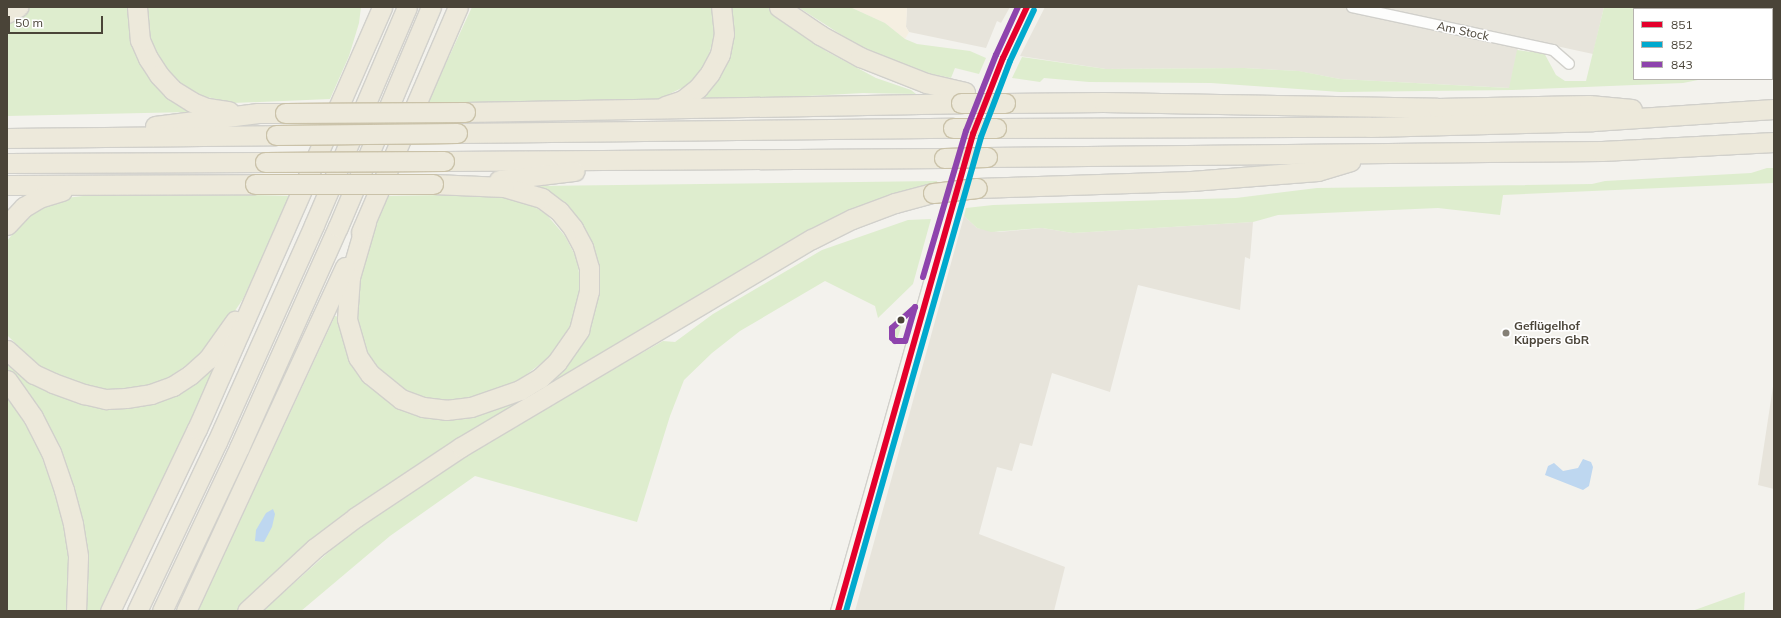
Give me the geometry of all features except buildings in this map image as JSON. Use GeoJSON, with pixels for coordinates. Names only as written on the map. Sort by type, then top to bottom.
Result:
{"type":"FeatureCollection","features":[{"type":"Feature","properties":{"kind":"highway"},"geometry":{"type":"LineString","coordinates":[[7,13],[18,7]]}},
{"type":"Feature","properties":{"kind":"highway"},"geometry":{"type":"LineString","coordinates":[[137,7],[138,29],[144,49],[159,75],[174,90],[207,108],[258,113],[628,110],[963,97],[1103,102],[1436,108],[1589,105],[1693,115]]}},
{"type":"Feature","properties":{"kind":"highway"},"geometry":{"type":"LineString","coordinates":[[360,57],[370,7]]}},
{"type":"Feature","properties":{"kind":"highway"},"geometry":{"type":"LineString","coordinates":[[110,611],[197,429],[382,7]]}},
{"type":"Feature","properties":{"kind":"highway"},"geometry":{"type":"LineString","coordinates":[[137,611],[227,420],[407,7]]}},
{"type":"Feature","properties":{"kind":"highway"},"geometry":{"type":"LineString","coordinates":[[162,611],[239,448],[338,227],[431,7]]}},
{"type":"Feature","properties":{"kind":"highway"},"geometry":{"type":"LineString","coordinates":[[186,611],[366,222],[458,7]]}},
{"type":"Feature","properties":{"kind":"highway"},"geometry":{"type":"LineString","coordinates":[[450,26],[462,7]]}},
{"type":"Feature","properties":{"kind":"highway"},"geometry":{"type":"LineString","coordinates":[[628,110],[666,105],[683,100],[698,88],[710,73],[720,54],[724,34],[721,7]]}},
{"type":"Feature","properties":{"kind":"highway"},"geometry":{"type":"LineString","coordinates":[[780,7],[820,35],[860,58],[963,97]]}},
{"type":"Feature","properties":{"kind":"highway"},"geometry":{"type":"LineString","coordinates":[[7,138],[953,128],[1370,126],[1593,121],[1774,109]]}},
{"type":"Feature","properties":{"kind":"highway"},"geometry":{"type":"LineString","coordinates":[[67,137],[258,113]]}},
{"type":"Feature","properties":{"kind":"highway"},"geometry":{"type":"LineString","coordinates":[[7,163],[1371,155],[1602,151],[1774,142]]}},
{"type":"Feature","properties":{"kind":"highway"},"geometry":{"type":"LineString","coordinates":[[247,611],[315,548],[356,517],[461,447],[812,239],[859,216],[895,203],[932,193],[977,188],[1191,181],[1318,171],[1371,155]]}},
{"type":"Feature","properties":{"kind":"highway"},"geometry":{"type":"LineString","coordinates":[[462,184],[669,160]]}},
{"type":"Feature","properties":{"kind":"highway"},"geometry":{"type":"LineString","coordinates":[[7,186],[462,184],[504,187],[542,198],[559,211],[573,228],[583,247],[589,268],[589,292],[586,312],[569,346],[540,378],[520,390],[496,401],[446,410],[423,407],[401,399],[370,374],[358,357],[346,319],[350,277],[366,222]]}},
{"type":"Feature","properties":{"kind":"highway"},"geometry":{"type":"LineString","coordinates":[[7,225],[24,207],[39,198],[56,192],[112,185]]}},
{"type":"Feature","properties":{"kind":"highway"},"geometry":{"type":"LineString","coordinates":[[7,350],[34,374],[84,394],[106,399],[151,394],[178,382],[208,359],[265,275]]}},
{"type":"Feature","properties":{"kind":"highway"},"geometry":{"type":"LineString","coordinates":[[7,380],[33,417],[51,452],[64,490],[73,524],[78,557],[76,611]]}},
{"type":"Feature","properties":{"kind":"main road"},"geometry":{"type":"LineString","coordinates":[[838,611],[949,212],[973,134],[995,78],[1027,7]]}},
{"type":"Feature","properties":{"kind":"street","name":"Am Stock"},"geometry":{"type":"LineString","coordinates":[[1352,7],[1553,50],[1569,64]]}},
{"type":"Feature","properties":{"kind":"shaded area"},"geometry":{"type":"Polygon","coordinates":[[[850,7],[907,7],[906,27],[909,32],[905,39],[885,23],[850,7]]]}},
{"type":"Feature","properties":{"kind":"shaded area"},"geometry":{"type":"Polygon","coordinates":[[[907,7],[1010,7],[1001,23],[997,21],[986,48],[909,32],[906,27],[907,7]]]}},
{"type":"Feature","properties":{"kind":"shaded area"},"geometry":{"type":"Polygon","coordinates":[[[1045,7],[1604,7],[1593,54],[1520,38],[1510,88],[1340,79],[1298,71],[1244,68],[1106,69],[1020,56],[1045,7]]]}},
{"type":"Feature","properties":{"kind":"shaded area"},"geometry":{"type":"Polygon","coordinates":[[[964,216],[977,228],[999,232],[1042,228],[1073,233],[1253,222],[1250,259],[1245,257],[1240,310],[1138,285],[1110,392],[1052,373],[1032,446],[1020,443],[1012,471],[997,467],[979,534],[1065,567],[1054,611],[855,611],[964,216]]]}},
{"type":"Feature","properties":{"kind":"shaded area"},"geometry":{"type":"Polygon","coordinates":[[[1774,380],[1774,489],[1758,485],[1774,380]]]}},
{"type":"Feature","properties":{"kind":"green space"},"geometry":{"type":"Polygon","coordinates":[[[26,7],[130,7],[185,108],[190,112],[7,116],[7,19],[26,7]]]}},
{"type":"Feature","properties":{"kind":"green space"},"geometry":{"type":"Polygon","coordinates":[[[145,7],[361,7],[359,23],[349,56],[330,99],[233,103],[194,94],[179,84],[159,61],[150,42],[145,19],[145,7]]]}},
{"type":"Feature","properties":{"kind":"green space"},"geometry":{"type":"Polygon","coordinates":[[[472,7],[711,7],[714,16],[714,36],[708,58],[699,73],[688,85],[659,99],[578,102],[428,102],[472,7]]]}},
{"type":"Feature","properties":{"kind":"green space"},"geometry":{"type":"Polygon","coordinates":[[[728,7],[768,7],[826,51],[876,78],[911,90],[916,94],[863,93],[694,102],[716,83],[729,56],[728,7]]]}},
{"type":"Feature","properties":{"kind":"green space"},"geometry":{"type":"Polygon","coordinates":[[[798,7],[850,7],[885,23],[905,39],[917,44],[970,51],[986,58],[979,74],[955,68],[951,78],[918,71],[893,62],[854,43],[798,7]]]}},
{"type":"Feature","properties":{"kind":"green space"},"geometry":{"type":"Polygon","coordinates":[[[1604,7],[1774,7],[1774,78],[1773,8],[1633,8],[1633,80],[1698,80],[1683,83],[1512,90],[1340,92],[1211,83],[1089,82],[1044,78],[1040,82],[1012,78],[1022,57],[1106,69],[1244,68],[1299,71],[1340,79],[1509,88],[1517,50],[1532,52],[1532,47],[1542,49],[1556,75],[1565,81],[1586,81],[1604,7]]]}},
{"type":"Feature","properties":{"kind":"green space"},"geometry":{"type":"Polygon","coordinates":[[[1767,168],[1774,168],[1774,183],[1503,195],[1500,215],[1438,208],[1278,215],[1253,222],[1073,233],[1042,228],[991,232],[977,228],[964,216],[966,208],[993,205],[1236,198],[1317,188],[1592,184],[1605,181],[1751,173],[1767,168]]]}},
{"type":"Feature","properties":{"kind":"green space"},"geometry":{"type":"Polygon","coordinates":[[[937,181],[938,186],[880,202],[478,430],[240,611],[198,611],[335,316],[340,317],[350,353],[432,414],[564,363],[593,263],[536,186],[937,181]]]}},
{"type":"Feature","properties":{"kind":"green space"},"geometry":{"type":"Polygon","coordinates":[[[498,194],[522,199],[546,214],[565,236],[576,257],[581,283],[579,304],[572,324],[548,358],[518,381],[468,399],[443,400],[423,397],[404,389],[384,376],[370,358],[358,333],[354,309],[354,291],[366,245],[387,196],[498,194]]]}},
{"type":"Feature","properties":{"kind":"green space"},"geometry":{"type":"Polygon","coordinates":[[[83,196],[291,196],[243,299],[224,327],[204,353],[162,382],[138,389],[111,390],[88,386],[41,368],[7,335],[7,241],[23,221],[36,211],[66,198],[83,196]]]}},
{"type":"Feature","properties":{"kind":"green space"},"geometry":{"type":"Polygon","coordinates":[[[931,219],[913,284],[878,318],[875,306],[825,281],[740,331],[712,353],[684,380],[670,416],[637,522],[475,476],[390,536],[301,611],[263,611],[340,542],[399,499],[467,455],[608,372],[663,341],[675,342],[713,314],[822,250],[908,220],[931,219]]]}},
{"type":"Feature","properties":{"kind":"green space"},"geometry":{"type":"Polygon","coordinates":[[[906,310],[897,340],[891,336],[891,325],[906,310]]]}},
{"type":"Feature","properties":{"kind":"green space"},"geometry":{"type":"Polygon","coordinates":[[[7,359],[95,404],[209,368],[213,372],[100,611],[82,611],[78,524],[7,371],[7,359]]]}},
{"type":"Feature","properties":{"kind":"green space"},"geometry":{"type":"Polygon","coordinates":[[[7,394],[37,444],[61,511],[69,558],[68,611],[7,611],[7,394]]]}},
{"type":"Feature","properties":{"kind":"green space"},"geometry":{"type":"Polygon","coordinates":[[[1745,592],[1744,611],[1692,611],[1745,592]]]}},
{"type":"Feature","properties":{"kind":"water"},"geometry":{"type":"Polygon","coordinates":[[[1583,459],[1591,462],[1593,467],[1589,486],[1583,490],[1545,475],[1548,466],[1554,463],[1563,471],[1578,468],[1583,459]]]}},
{"type":"Feature","properties":{"kind":"water"},"geometry":{"type":"Polygon","coordinates":[[[273,509],[275,514],[272,527],[264,542],[255,541],[256,530],[266,513],[273,509]]]}},
{"type":"Feature","properties":{"kind":"transit line","name":"843"},"geometry":{"type":"LineString","coordinates":[[923,277],[966,131],[996,55],[1018,7]]}},
{"type":"Feature","properties":{"kind":"transit line","name":"851"},"geometry":{"type":"LineString","coordinates":[[838,611],[973,134],[1003,58],[1027,7]]}},
{"type":"Feature","properties":{"kind":"transit line","name":"852"},"geometry":{"type":"LineString","coordinates":[[846,611],[981,137],[1010,61],[1034,10]]}},
{"type":"Feature","properties":{"kind":"transit line","name":"843"},"geometry":{"type":"LineString","coordinates":[[915,307],[905,341],[895,341],[892,338],[892,328],[915,307]]}},
{"type":"Feature","properties":{"kind":"place","name":"Geflügelhof Küppers GbR"},"geometry":{"type":"Point","coordinates":[1506,333]}}]}
